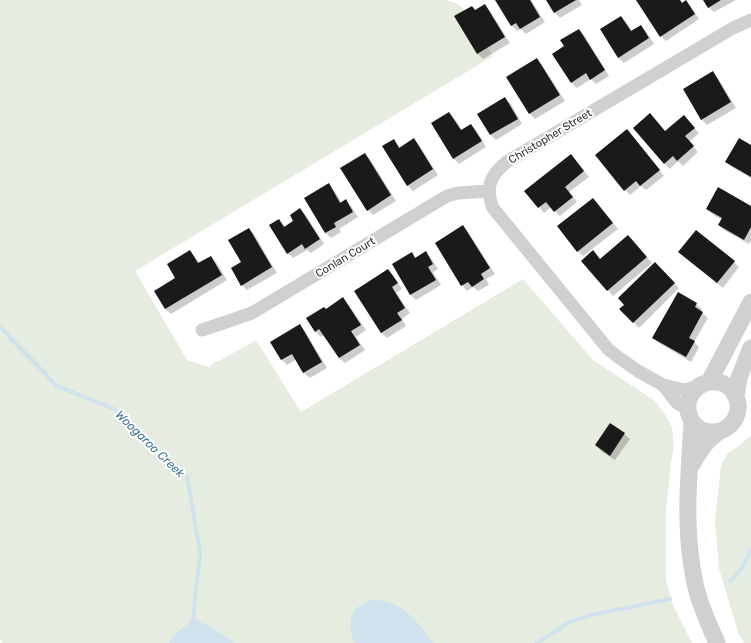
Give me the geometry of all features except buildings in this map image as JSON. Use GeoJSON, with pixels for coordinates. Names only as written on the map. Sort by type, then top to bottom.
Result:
{"type":"FeatureCollection","features":[{"type":"Feature","properties":{"kind":"street","name":"Christopher Street"},"geometry":{"type":"LineString","coordinates":[[488,191],[495,173],[508,161],[732,28],[751,20]]}},
{"type":"Feature","properties":{"kind":"street","name":"Conlan Court"},"geometry":{"type":"LineString","coordinates":[[202,330],[252,313],[447,196],[458,193],[488,191]]}},
{"type":"Feature","properties":{"kind":"street"},"geometry":{"type":"LineString","coordinates":[[488,191],[493,208],[608,349],[638,372],[663,386],[684,390],[704,384],[718,382],[726,385],[732,390],[738,405],[738,413],[734,421],[708,441],[701,449],[690,468]]}},
{"type":"Feature","properties":{"kind":"street"},"geometry":{"type":"LineString","coordinates":[[717,643],[707,621],[695,584],[688,546],[687,499],[690,468],[690,416],[688,402],[694,390],[704,384],[751,302]]}},
{"type":"Feature","properties":{"kind":"street"},"geometry":{"type":"LineString","coordinates":[[736,397],[739,378],[751,348]]}},
{"type":"Feature","properties":{"kind":"street"},"geometry":{"type":"LineString","coordinates":[[663,386],[690,416],[698,428],[705,431],[720,431]]}},
{"type":"Feature","properties":{"kind":"shaded area"},"geometry":{"type":"Polygon","coordinates":[[[0,0],[446,0],[460,5],[493,56],[135,271],[187,360],[209,367],[217,361],[256,340],[301,412],[523,279],[593,360],[655,401],[672,427],[674,445],[666,509],[666,580],[673,605],[692,643],[2,643],[0,638],[0,0]]]}},
{"type":"Feature","properties":{"kind":"shaded area"},"geometry":{"type":"Polygon","coordinates":[[[751,435],[751,643],[744,643],[738,632],[719,569],[715,520],[721,466],[728,453],[739,446],[751,435]]]}},
{"type":"Feature","properties":{"kind":"water"},"geometry":{"type":"Polygon","coordinates":[[[371,600],[387,602],[401,608],[416,622],[433,643],[355,643],[350,625],[352,615],[357,608],[371,600]]]}},
{"type":"Feature","properties":{"kind":"water"},"geometry":{"type":"Polygon","coordinates":[[[193,619],[211,627],[234,643],[169,643],[173,636],[193,619]]]}},
{"type":"Feature","properties":{"kind":"waterway","name":"Woogaroo Creek"},"geometry":{"type":"LineString","coordinates":[[0,327],[57,386],[114,409],[187,476],[200,552],[193,619],[195,624]]}},
{"type":"Feature","properties":{"kind":"waterway"},"geometry":{"type":"LineString","coordinates":[[730,581],[740,571],[751,550]]}},
{"type":"Feature","properties":{"kind":"waterway"},"geometry":{"type":"LineString","coordinates":[[537,643],[570,622],[596,614],[670,599]]}}]}
